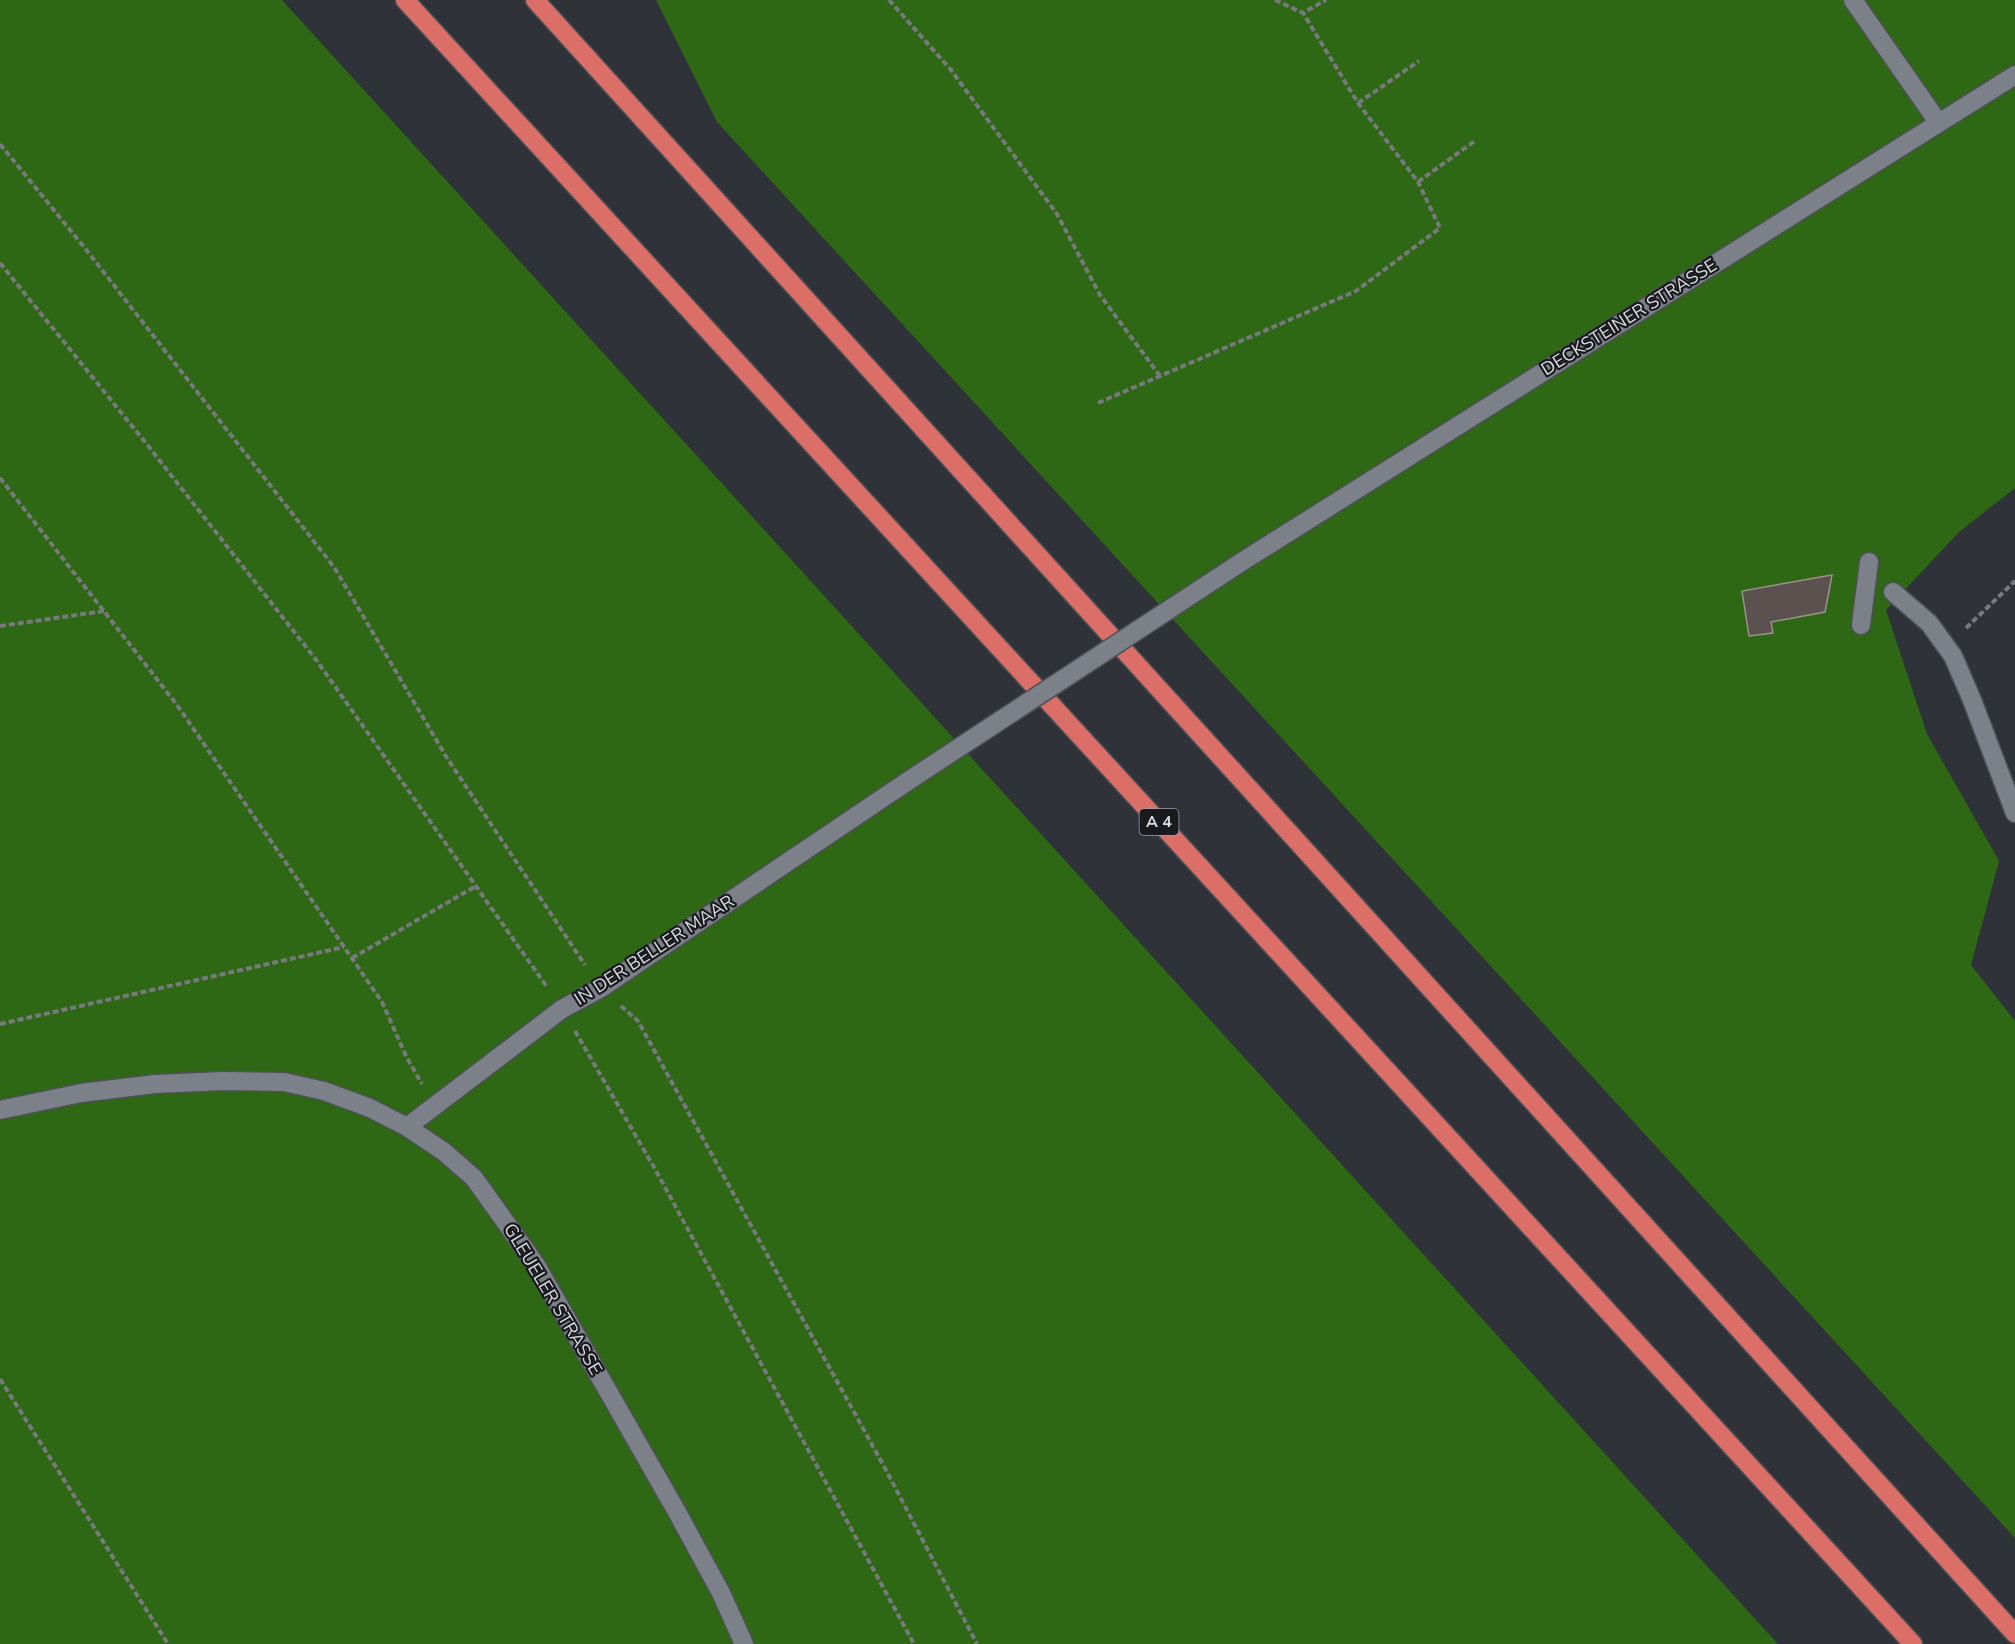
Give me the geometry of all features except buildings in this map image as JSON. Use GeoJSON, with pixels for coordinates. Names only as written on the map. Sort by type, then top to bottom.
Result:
{"type":"FeatureCollection","features":[{"type":"Feature","properties":{"kind":"highway","name":"A 4"},"geometry":{"type":"LineString","coordinates":[[405,0],[1912,1644]]}},
{"type":"Feature","properties":{"kind":"highway"},"geometry":{"type":"LineString","coordinates":[[535,0],[2015,1634]]}},
{"type":"Feature","properties":{"kind":"street"},"geometry":{"type":"LineString","coordinates":[[1853,0],[1938,122]]}},
{"type":"Feature","properties":{"kind":"street","name":"DECKSTEINER STRASSE"},"geometry":{"type":"LineString","coordinates":[[908,782],[1243,561],[2015,75]]}},
{"type":"Feature","properties":{"kind":"street"},"geometry":{"type":"LineString","coordinates":[[1861,625],[1869,562]]}},
{"type":"Feature","properties":{"kind":"street"},"geometry":{"type":"LineString","coordinates":[[1893,592],[1929,623],[1953,657],[2015,813]]}},
{"type":"Feature","properties":{"kind":"street","name":"IN DER BELLER MAAR"},"geometry":{"type":"LineString","coordinates":[[407,1127],[562,1009],[601,988],[908,782]]}},
{"type":"Feature","properties":{"kind":"street","name":"GLEUELER STRASSE"},"geometry":{"type":"LineString","coordinates":[[0,1110],[81,1093],[155,1084],[224,1081],[284,1082],[324,1091],[370,1108],[407,1127],[443,1151],[474,1178],[536,1265],[677,1512],[721,1593],[744,1644]]}},
{"type":"Feature","properties":{"kind":"path"},"geometry":{"type":"LineString","coordinates":[[889,0],[951,70],[1057,214],[1100,295],[1160,376]]}},
{"type":"Feature","properties":{"kind":"path"},"geometry":{"type":"LineString","coordinates":[[1098,403],[1356,291],[1440,228],[1418,182],[1358,103],[1303,13],[1275,0]]}},
{"type":"Feature","properties":{"kind":"path"},"geometry":{"type":"LineString","coordinates":[[1303,13],[1326,0]]}},
{"type":"Feature","properties":{"kind":"path"},"geometry":{"type":"LineString","coordinates":[[1358,103],[1419,61]]}},
{"type":"Feature","properties":{"kind":"path"},"geometry":{"type":"LineString","coordinates":[[1418,182],[1476,140]]}},
{"type":"Feature","properties":{"kind":"path"},"geometry":{"type":"LineString","coordinates":[[0,144],[84,247],[334,567],[447,758],[601,988],[638,1021],[886,1470],[977,1644]]}},
{"type":"Feature","properties":{"kind":"path"},"geometry":{"type":"LineString","coordinates":[[0,263],[149,447],[317,661],[562,1009],[655,1169],[914,1644]]}},
{"type":"Feature","properties":{"kind":"path"},"geometry":{"type":"LineString","coordinates":[[0,478],[177,705],[382,1002],[406,1058],[436,1106]]}},
{"type":"Feature","properties":{"kind":"path"},"geometry":{"type":"LineString","coordinates":[[1945,646],[2015,581]]}},
{"type":"Feature","properties":{"kind":"path"},"geometry":{"type":"LineString","coordinates":[[0,626],[104,611]]}},
{"type":"Feature","properties":{"kind":"path"},"geometry":{"type":"LineString","coordinates":[[352,958],[476,886]]}},
{"type":"Feature","properties":{"kind":"path"},"geometry":{"type":"LineString","coordinates":[[0,1024],[344,947]]}},
{"type":"Feature","properties":{"kind":"path"},"geometry":{"type":"LineString","coordinates":[[0,1379],[168,1644]]}},
{"type":"Feature","properties":{"kind":"green space"},"geometry":{"type":"Polygon","coordinates":[[[0,0],[282,0],[1778,1644],[0,1644],[0,0]]]}},
{"type":"Feature","properties":{"kind":"green space"},"geometry":{"type":"Polygon","coordinates":[[[656,0],[2015,0],[2015,488],[1959,532],[1886,610],[1927,734],[1999,861],[1971,965],[2015,1021],[2015,1538],[717,122],[656,0]]]}}]}
